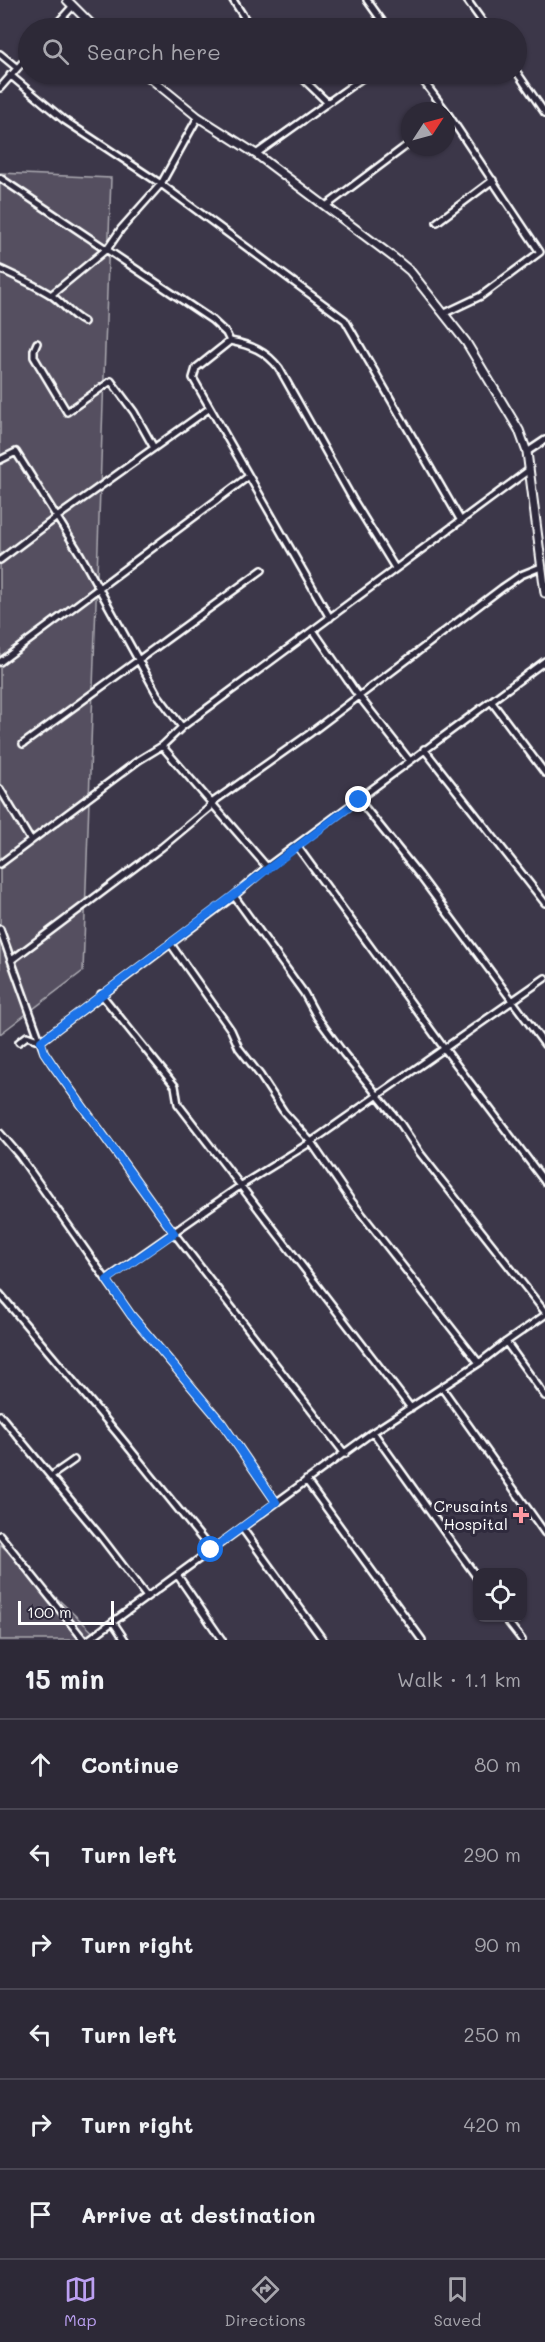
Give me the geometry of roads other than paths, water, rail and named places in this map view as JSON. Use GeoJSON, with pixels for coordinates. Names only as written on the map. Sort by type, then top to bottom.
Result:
{"type":"FeatureCollection","features":[{"type":"Feature","properties":{"kind":"street"},"geometry":{"type":"LineString","coordinates":[[67,0],[84,18]]}},
{"type":"Feature","properties":{"kind":"street"},"geometry":{"type":"LineString","coordinates":[[233,0],[245,18]]}},
{"type":"Feature","properties":{"kind":"street"},"geometry":{"type":"LineString","coordinates":[[367,0],[380,18]]}},
{"type":"Feature","properties":{"kind":"street"},"geometry":{"type":"LineString","coordinates":[[468,0],[480,18]]}},
{"type":"Feature","properties":{"kind":"street"},"geometry":{"type":"LineString","coordinates":[[62,18],[72,7]]}},
{"type":"Feature","properties":{"kind":"street"},"geometry":{"type":"LineString","coordinates":[[0,54],[17,68],[0,88]]}},
{"type":"Feature","properties":{"kind":"street"},"geometry":{"type":"LineString","coordinates":[[10,75],[18,82]]}},
{"type":"Feature","properties":{"kind":"street"},"geometry":{"type":"LineString","coordinates":[[21,84],[64,120],[161,184],[345,320],[461,521]]}},
{"type":"Feature","properties":{"kind":"street"},"geometry":{"type":"LineString","coordinates":[[157,84],[198,117],[256,154],[410,271],[445,313],[480,362],[510,413],[527,452],[542,541],[541,567],[545,593]]}},
{"type":"Feature","properties":{"kind":"street"},"geometry":{"type":"LineString","coordinates":[[308,84],[327,102]]}},
{"type":"Feature","properties":{"kind":"street"},"geometry":{"type":"LineString","coordinates":[[256,154],[353,84]]}},
{"type":"Feature","properties":{"kind":"street"},"geometry":{"type":"LineString","coordinates":[[425,84],[438,102]]}},
{"type":"Feature","properties":{"kind":"street"},"geometry":{"type":"LineString","coordinates":[[525,84],[545,113]]}},
{"type":"Feature","properties":{"kind":"street"},"geometry":{"type":"LineString","coordinates":[[51,295],[108,249],[121,229],[161,184],[198,117]]}},
{"type":"Feature","properties":{"kind":"street"},"geometry":{"type":"LineString","coordinates":[[445,313],[481,296],[540,252],[455,126]]}},
{"type":"Feature","properties":{"kind":"street"},"geometry":{"type":"LineString","coordinates":[[326,206],[401,150]]}},
{"type":"Feature","properties":{"kind":"street"},"geometry":{"type":"LineString","coordinates":[[0,178],[213,320],[230,340],[253,346],[271,358],[279,368],[352,498],[395,568]]}},
{"type":"Feature","properties":{"kind":"street"},"geometry":{"type":"LineString","coordinates":[[437,222],[493,180]]}},
{"type":"Feature","properties":{"kind":"street"},"geometry":{"type":"LineString","coordinates":[[0,269],[51,295],[68,308],[77,319],[84,322]]}},
{"type":"Feature","properties":{"kind":"street"},"geometry":{"type":"LineString","coordinates":[[230,340],[196,368],[193,378],[330,618]]}},
{"type":"Feature","properties":{"kind":"street"},"geometry":{"type":"LineString","coordinates":[[37,343],[34,357],[67,412],[111,381],[134,412],[154,448]]}},
{"type":"Feature","properties":{"kind":"street"},"geometry":{"type":"LineString","coordinates":[[0,560],[210,408]]}},
{"type":"Feature","properties":{"kind":"street"},"geometry":{"type":"LineString","coordinates":[[527,452],[545,440]]}},
{"type":"Feature","properties":{"kind":"street"},"geometry":{"type":"LineString","coordinates":[[0,459],[16,452],[99,589],[157,694],[182,727]]}},
{"type":"Feature","properties":{"kind":"street"},"geometry":{"type":"LineString","coordinates":[[0,864],[139,760],[162,746],[182,727],[395,568],[529,471]]}},
{"type":"Feature","properties":{"kind":"street"},"geometry":{"type":"LineString","coordinates":[[0,662],[249,476]]}},
{"type":"Feature","properties":{"kind":"street"},"geometry":{"type":"LineString","coordinates":[[13,959],[162,847],[205,811],[210,804],[309,734],[502,588],[521,575],[541,567]]}},
{"type":"Feature","properties":{"kind":"street"},"geometry":{"type":"LineString","coordinates":[[23,744],[262,570]]}},
{"type":"Feature","properties":{"kind":"street"},"geometry":{"type":"LineString","coordinates":[[313,630],[410,761]]}},
{"type":"Feature","properties":{"kind":"street"},"geometry":{"type":"LineString","coordinates":[[41,1041],[234,896],[267,867],[545,661]]}},
{"type":"Feature","properties":{"kind":"street"},"geometry":{"type":"LineString","coordinates":[[490,701],[545,773]]}},
{"type":"Feature","properties":{"kind":"street"},"geometry":{"type":"LineString","coordinates":[[162,746],[267,867]]}},
{"type":"Feature","properties":{"kind":"street"},"geometry":{"type":"LineString","coordinates":[[424,749],[545,903]]}},
{"type":"Feature","properties":{"kind":"street"},"geometry":{"type":"LineString","coordinates":[[0,789],[31,841]]}},
{"type":"Feature","properties":{"kind":"street"},"geometry":{"type":"LineString","coordinates":[[359,800],[420,876],[545,1045]]}},
{"type":"Feature","properties":{"kind":"street"},"geometry":{"type":"LineString","coordinates":[[297,846],[545,1182]]}},
{"type":"Feature","properties":{"kind":"street"},"geometry":{"type":"LineString","coordinates":[[0,1535],[86,1640],[178,1576],[373,1432],[479,1363],[545,1313],[317,1017],[304,993],[234,896]]}},
{"type":"Feature","properties":{"kind":"street"},"geometry":{"type":"LineString","coordinates":[[0,929],[13,959],[44,1052],[174,1233],[345,1454]]}},
{"type":"Feature","properties":{"kind":"street"},"geometry":{"type":"LineString","coordinates":[[170,943],[231,1030],[238,1048],[284,1112],[311,1142],[350,1199],[479,1363]]}},
{"type":"Feature","properties":{"kind":"street"},"geometry":{"type":"LineString","coordinates":[[107,1280],[240,1186],[311,1142],[545,978]]}},
{"type":"Feature","properties":{"kind":"street"},"geometry":{"type":"LineString","coordinates":[[101,994],[175,1086],[178,1104],[411,1408]]}},
{"type":"Feature","properties":{"kind":"street"},"geometry":{"type":"LineString","coordinates":[[19,1042],[27,1036],[41,1041]]}},
{"type":"Feature","properties":{"kind":"street"},"geometry":{"type":"LineString","coordinates":[[0,1132],[131,1315],[222,1423],[276,1502]]}},
{"type":"Feature","properties":{"kind":"street"},"geometry":{"type":"LineString","coordinates":[[0,1293],[211,1550]]}},
{"type":"Feature","properties":{"kind":"street"},"geometry":{"type":"LineString","coordinates":[[506,1342],[545,1396]]}},
{"type":"Feature","properties":{"kind":"street"},"geometry":{"type":"LineString","coordinates":[[442,1388],[545,1533]]}},
{"type":"Feature","properties":{"kind":"street"},"geometry":{"type":"LineString","coordinates":[[0,1415],[147,1597]]}},
{"type":"Feature","properties":{"kind":"street"},"geometry":{"type":"LineString","coordinates":[[373,1432],[473,1573]]}},
{"type":"Feature","properties":{"kind":"street"},"geometry":{"type":"LineString","coordinates":[[51,1476],[74,1460]]}},
{"type":"Feature","properties":{"kind":"street"},"geometry":{"type":"LineString","coordinates":[[306,1480],[422,1640]]}},
{"type":"Feature","properties":{"kind":"street"},"geometry":{"type":"LineString","coordinates":[[242,1528],[323,1640]]}},
{"type":"Feature","properties":{"kind":"street"},"geometry":{"type":"LineString","coordinates":[[178,1576],[222,1640]]}},
{"type":"Feature","properties":{"kind":"street"},"geometry":{"type":"LineString","coordinates":[[112,1622],[125,1640]]}},
{"type":"Feature","properties":{"kind":"street"},"geometry":{"type":"LineString","coordinates":[[509,1622],[522,1640]]}},
{"type":"Feature","properties":{"kind":"place","name":"Crusaints Hospital"},"geometry":{"type":"Point","coordinates":[521,1515]}}]}
